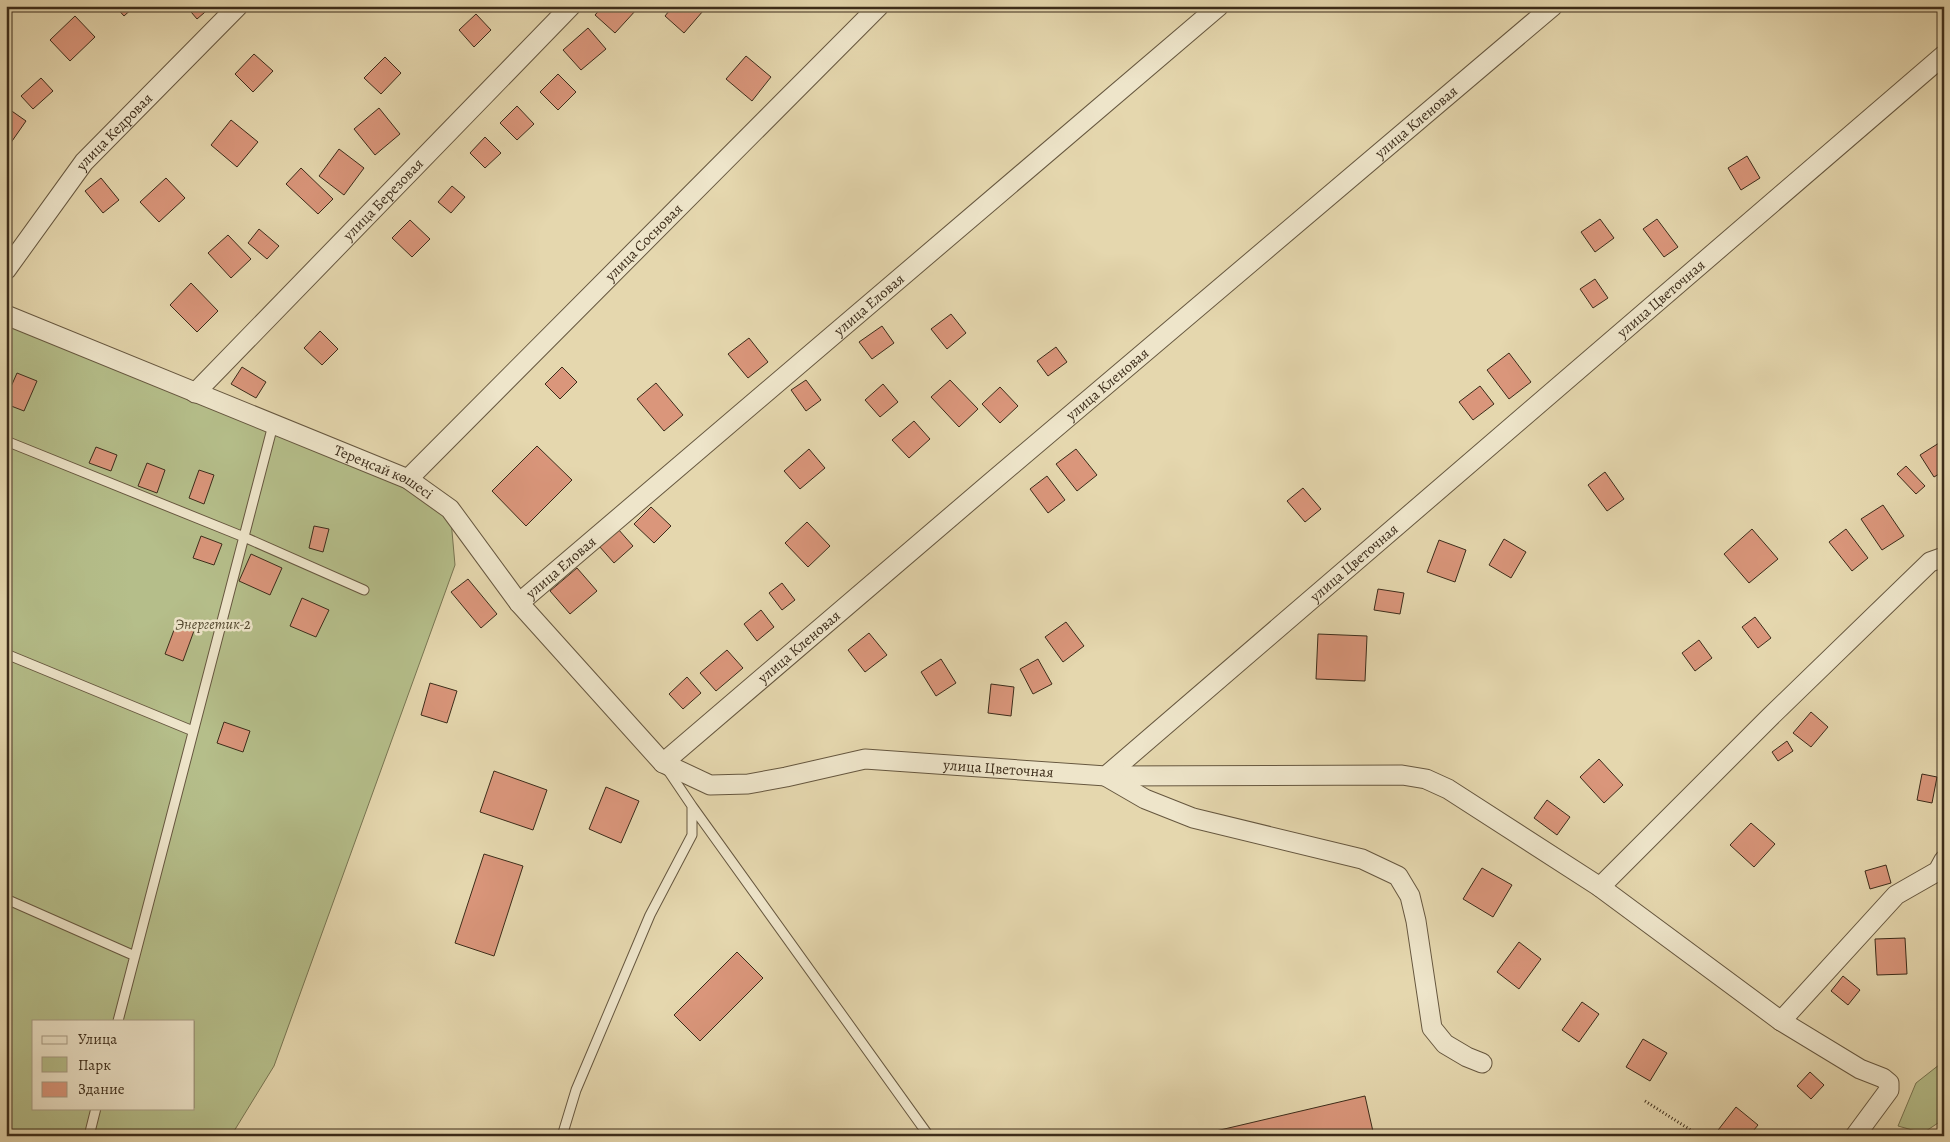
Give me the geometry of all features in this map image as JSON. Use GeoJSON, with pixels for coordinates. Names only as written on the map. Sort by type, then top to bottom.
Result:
{"type":"FeatureCollection","features":[{"type":"Feature","properties":{"kind":"street","name":"улица Кедровая"},"geometry":{"type":"LineString","coordinates":[[6,270],[84,162],[238,6]]}},
{"type":"Feature","properties":{"kind":"street","name":"улица Березовая"},"geometry":{"type":"LineString","coordinates":[[195,393],[571,6]]}},
{"type":"Feature","properties":{"kind":"street","name":"улица Сосновая"},"geometry":{"type":"LineString","coordinates":[[408,479],[879,6]]}},
{"type":"Feature","properties":{"kind":"street","name":"улица Еловая"},"geometry":{"type":"LineString","coordinates":[[519,603],[1219,6]]}},
{"type":"Feature","properties":{"kind":"street","name":"улица Кленовая"},"geometry":{"type":"LineString","coordinates":[[663,763],[1553,6]]}},
{"type":"Feature","properties":{"kind":"street","name":"улица Цветочная"},"geometry":{"type":"LineString","coordinates":[[663,763],[710,785],[748,784],[865,759],[1106,776],[1944,55]]}},
{"type":"Feature","properties":{"kind":"street","name":"Тереңсай көшесі"},"geometry":{"type":"LineString","coordinates":[[6,315],[408,479],[450,509],[519,603],[663,763]]}},
{"type":"Feature","properties":{"kind":"street"},"geometry":{"type":"LineString","coordinates":[[1600,887],[1763,724],[1930,562],[1944,557]]}},
{"type":"Feature","properties":{"kind":"street"},"geometry":{"type":"LineString","coordinates":[[1106,776],[1402,775],[1426,779],[1448,789],[1600,887],[1782,1021],[1860,1069],[1883,1078],[1888,1083],[1889,1090],[1855,1136]]}},
{"type":"Feature","properties":{"kind":"street"},"geometry":{"type":"LineString","coordinates":[[1106,776],[1145,799],[1193,818],[1362,859],[1398,876],[1410,896],[1416,921],[1432,1028],[1445,1044],[1467,1057],[1482,1063]]}},
{"type":"Feature","properties":{"kind":"street"},"geometry":{"type":"LineString","coordinates":[[1782,1021],[1896,895],[1938,871],[1944,860]]}},
{"type":"Feature","properties":{"kind":"lane"},"geometry":{"type":"LineString","coordinates":[[118,1020],[273,425]]}},
{"type":"Feature","properties":{"kind":"lane"},"geometry":{"type":"LineString","coordinates":[[6,441],[244,537],[364,590]]}},
{"type":"Feature","properties":{"kind":"lane"},"geometry":{"type":"LineString","coordinates":[[6,654],[193,731]]}},
{"type":"Feature","properties":{"kind":"lane"},"geometry":{"type":"LineString","coordinates":[[663,763],[929,1136]]}},
{"type":"Feature","properties":{"kind":"lane"},"geometry":{"type":"LineString","coordinates":[[562,1136],[576,1090],[650,915],[692,835],[692,806]]}},
{"type":"Feature","properties":{"kind":"lane"},"geometry":{"type":"LineString","coordinates":[[6,899],[135,956]]}},
{"type":"Feature","properties":{"kind":"lane"},"geometry":{"type":"LineString","coordinates":[[89,1136],[96,1110]]}},
{"type":"Feature","properties":{"kind":"path"},"geometry":{"type":"LineString","coordinates":[[1645,1101],[1700,1136]]}},
{"type":"Feature","properties":{"kind":"green space","name":"Энергетик-2"},"geometry":{"type":"Polygon","coordinates":[[[6,315],[408,479],[450,509],[455,565],[274,1066],[231,1136],[6,1136],[6,315]]]}},
{"type":"Feature","properties":{"kind":"green space"},"geometry":{"type":"Polygon","coordinates":[[[1944,1061],[1944,1119],[1923,1133],[1898,1126],[1916,1083],[1944,1061]]]}},
{"type":"Feature","properties":{"kind":"building"},"geometry":{"type":"Polygon","coordinates":[[[115,6],[135,6],[124,16],[115,6]]]}},
{"type":"Feature","properties":{"kind":"building"},"geometry":{"type":"Polygon","coordinates":[[[186,6],[212,6],[197,19],[186,6]]]}},
{"type":"Feature","properties":{"kind":"building"},"geometry":{"type":"Polygon","coordinates":[[[603,6],[634,6],[637,9],[615,33],[595,15],[603,6]]]}},
{"type":"Feature","properties":{"kind":"building"},"geometry":{"type":"Polygon","coordinates":[[[673,6],[698,6],[703,11],[684,33],[665,16],[673,6]]]}},
{"type":"Feature","properties":{"kind":"building"},"geometry":{"type":"Polygon","coordinates":[[[476,14],[491,30],[474,47],[459,30],[476,14]]]}},
{"type":"Feature","properties":{"kind":"building"},"geometry":{"type":"Polygon","coordinates":[[[75,16],[95,37],[70,61],[50,40],[75,16]]]}},
{"type":"Feature","properties":{"kind":"building"},"geometry":{"type":"Polygon","coordinates":[[[588,28],[606,49],[581,70],[563,50],[588,28]]]}},
{"type":"Feature","properties":{"kind":"building"},"geometry":{"type":"Polygon","coordinates":[[[254,54],[273,71],[253,92],[235,74],[254,54]]]}},
{"type":"Feature","properties":{"kind":"building"},"geometry":{"type":"Polygon","coordinates":[[[746,56],[771,77],[752,101],[726,79],[746,56]]]}},
{"type":"Feature","properties":{"kind":"building"},"geometry":{"type":"Polygon","coordinates":[[[385,57],[401,73],[381,94],[364,78],[385,57]]]}},
{"type":"Feature","properties":{"kind":"building"},"geometry":{"type":"Polygon","coordinates":[[[558,74],[576,92],[558,110],[540,92],[558,74]]]}},
{"type":"Feature","properties":{"kind":"building"},"geometry":{"type":"Polygon","coordinates":[[[41,78],[53,91],[33,109],[21,96],[41,78]]]}},
{"type":"Feature","properties":{"kind":"building"},"geometry":{"type":"Polygon","coordinates":[[[517,106],[534,124],[517,140],[500,123],[517,106]]]}},
{"type":"Feature","properties":{"kind":"building"},"geometry":{"type":"Polygon","coordinates":[[[6,107],[26,121],[10,144],[6,142],[6,107]]]}},
{"type":"Feature","properties":{"kind":"building"},"geometry":{"type":"Polygon","coordinates":[[[379,108],[400,134],[375,155],[354,129],[379,108]]]}},
{"type":"Feature","properties":{"kind":"building"},"geometry":{"type":"Polygon","coordinates":[[[231,120],[258,142],[237,167],[211,145],[231,120]]]}},
{"type":"Feature","properties":{"kind":"building"},"geometry":{"type":"Polygon","coordinates":[[[485,137],[501,153],[485,168],[470,153],[485,137]]]}},
{"type":"Feature","properties":{"kind":"building"},"geometry":{"type":"Polygon","coordinates":[[[339,149],[364,168],[344,195],[319,176],[339,149]]]}},
{"type":"Feature","properties":{"kind":"building"},"geometry":{"type":"Polygon","coordinates":[[[1747,156],[1760,178],[1741,190],[1728,168],[1747,156]]]}},
{"type":"Feature","properties":{"kind":"building"},"geometry":{"type":"Polygon","coordinates":[[[301,168],[333,199],[318,214],[286,184],[301,168]]]}},
{"type":"Feature","properties":{"kind":"building"},"geometry":{"type":"Polygon","coordinates":[[[101,178],[119,200],[103,213],[85,191],[101,178]]]}},
{"type":"Feature","properties":{"kind":"building"},"geometry":{"type":"Polygon","coordinates":[[[166,178],[185,198],[159,222],[140,202],[166,178]]]}},
{"type":"Feature","properties":{"kind":"building"},"geometry":{"type":"Polygon","coordinates":[[[452,186],[465,197],[451,213],[438,202],[452,186]]]}},
{"type":"Feature","properties":{"kind":"building"},"geometry":{"type":"Polygon","coordinates":[[[1600,219],[1614,238],[1595,252],[1581,232],[1600,219]]]}},
{"type":"Feature","properties":{"kind":"building"},"geometry":{"type":"Polygon","coordinates":[[[1657,219],[1678,247],[1664,257],[1643,229],[1657,219]]]}},
{"type":"Feature","properties":{"kind":"building"},"geometry":{"type":"Polygon","coordinates":[[[410,220],[430,239],[412,257],[392,238],[410,220]]]}},
{"type":"Feature","properties":{"kind":"building"},"geometry":{"type":"Polygon","coordinates":[[[259,229],[279,246],[267,259],[248,243],[259,229]]]}},
{"type":"Feature","properties":{"kind":"building"},"geometry":{"type":"Polygon","coordinates":[[[228,235],[251,259],[231,278],[208,253],[228,235]]]}},
{"type":"Feature","properties":{"kind":"building"},"geometry":{"type":"Polygon","coordinates":[[[1595,279],[1608,298],[1593,308],[1580,289],[1595,279]]]}},
{"type":"Feature","properties":{"kind":"building"},"geometry":{"type":"Polygon","coordinates":[[[191,283],[218,311],[197,332],[170,305],[191,283]]]}},
{"type":"Feature","properties":{"kind":"building"},"geometry":{"type":"Polygon","coordinates":[[[951,314],[966,333],[947,349],[931,329],[951,314]]]}},
{"type":"Feature","properties":{"kind":"building"},"geometry":{"type":"Polygon","coordinates":[[[882,326],[894,343],[872,359],[859,342],[882,326]]]}},
{"type":"Feature","properties":{"kind":"building"},"geometry":{"type":"Polygon","coordinates":[[[320,331],[338,349],[322,365],[304,348],[320,331]]]}},
{"type":"Feature","properties":{"kind":"building"},"geometry":{"type":"Polygon","coordinates":[[[749,338],[768,362],[748,378],[728,354],[749,338]]]}},
{"type":"Feature","properties":{"kind":"building"},"geometry":{"type":"Polygon","coordinates":[[[1056,347],[1067,362],[1048,376],[1037,361],[1056,347]]]}},
{"type":"Feature","properties":{"kind":"building"},"geometry":{"type":"Polygon","coordinates":[[[1509,353],[1531,382],[1509,399],[1487,370],[1509,353]]]}},
{"type":"Feature","properties":{"kind":"building"},"geometry":{"type":"Polygon","coordinates":[[[242,367],[266,382],[256,398],[231,384],[242,367]]]}},
{"type":"Feature","properties":{"kind":"building"},"geometry":{"type":"Polygon","coordinates":[[[562,367],[577,382],[560,399],[545,384],[562,367]]]}},
{"type":"Feature","properties":{"kind":"building"},"geometry":{"type":"Polygon","coordinates":[[[17,373],[37,381],[24,411],[6,404],[6,398],[17,373]]]}},
{"type":"Feature","properties":{"kind":"building"},"geometry":{"type":"Polygon","coordinates":[[[806,380],[821,400],[806,411],[791,390],[806,380]]]}},
{"type":"Feature","properties":{"kind":"building"},"geometry":{"type":"Polygon","coordinates":[[[950,380],[978,409],[959,427],[931,397],[950,380]]]}},
{"type":"Feature","properties":{"kind":"building"},"geometry":{"type":"Polygon","coordinates":[[[656,383],[683,415],[664,431],[637,399],[656,383]]]}},
{"type":"Feature","properties":{"kind":"building"},"geometry":{"type":"Polygon","coordinates":[[[883,384],[898,402],[880,417],[865,400],[883,384]]]}},
{"type":"Feature","properties":{"kind":"building"},"geometry":{"type":"Polygon","coordinates":[[[1480,386],[1494,404],[1473,420],[1459,402],[1480,386]]]}},
{"type":"Feature","properties":{"kind":"building"},"geometry":{"type":"Polygon","coordinates":[[[1000,387],[1018,406],[1000,423],[982,404],[1000,387]]]}},
{"type":"Feature","properties":{"kind":"building"},"geometry":{"type":"Polygon","coordinates":[[[914,421],[930,439],[909,458],[892,440],[914,421]]]}},
{"type":"Feature","properties":{"kind":"building"},"geometry":{"type":"Polygon","coordinates":[[[1939,443],[1944,451],[1944,471],[1934,477],[1920,455],[1939,443]]]}},
{"type":"Feature","properties":{"kind":"building"},"geometry":{"type":"Polygon","coordinates":[[[537,446],[572,480],[526,526],[492,491],[537,446]]]}},
{"type":"Feature","properties":{"kind":"building"},"geometry":{"type":"Polygon","coordinates":[[[96,447],[117,455],[111,471],[89,463],[96,447]]]}},
{"type":"Feature","properties":{"kind":"building"},"geometry":{"type":"Polygon","coordinates":[[[809,449],[825,468],[800,489],[784,471],[809,449]]]}},
{"type":"Feature","properties":{"kind":"building"},"geometry":{"type":"Polygon","coordinates":[[[1076,449],[1097,475],[1077,491],[1056,464],[1076,449]]]}},
{"type":"Feature","properties":{"kind":"building"},"geometry":{"type":"Polygon","coordinates":[[[147,463],[165,470],[157,493],[138,486],[147,463]]]}},
{"type":"Feature","properties":{"kind":"building"},"geometry":{"type":"Polygon","coordinates":[[[1906,466],[1925,486],[1916,494],[1897,474],[1906,466]]]}},
{"type":"Feature","properties":{"kind":"building"},"geometry":{"type":"Polygon","coordinates":[[[199,470],[214,475],[204,504],[189,498],[199,470]]]}},
{"type":"Feature","properties":{"kind":"building"},"geometry":{"type":"Polygon","coordinates":[[[1605,472],[1624,499],[1607,511],[1588,485],[1605,472]]]}},
{"type":"Feature","properties":{"kind":"building"},"geometry":{"type":"Polygon","coordinates":[[[1047,476],[1065,500],[1048,513],[1030,489],[1047,476]]]}},
{"type":"Feature","properties":{"kind":"building"},"geometry":{"type":"Polygon","coordinates":[[[1303,488],[1321,509],[1305,522],[1287,501],[1303,488]]]}},
{"type":"Feature","properties":{"kind":"building"},"geometry":{"type":"Polygon","coordinates":[[[1883,505],[1904,536],[1882,550],[1861,519],[1883,505]]]}},
{"type":"Feature","properties":{"kind":"building"},"geometry":{"type":"Polygon","coordinates":[[[651,507],[671,526],[654,543],[634,524],[651,507]]]}},
{"type":"Feature","properties":{"kind":"building"},"geometry":{"type":"Polygon","coordinates":[[[807,522],[830,546],[808,567],[785,543],[807,522]]]}},
{"type":"Feature","properties":{"kind":"building"},"geometry":{"type":"Polygon","coordinates":[[[314,526],[329,529],[323,552],[309,548],[314,526]]]}},
{"type":"Feature","properties":{"kind":"building"},"geometry":{"type":"Polygon","coordinates":[[[618,529],[633,546],[614,563],[599,546],[618,529]]]}},
{"type":"Feature","properties":{"kind":"building"},"geometry":{"type":"Polygon","coordinates":[[[1752,529],[1778,559],[1749,583],[1724,554],[1752,529]]]}},
{"type":"Feature","properties":{"kind":"building"},"geometry":{"type":"Polygon","coordinates":[[[1846,529],[1868,558],[1852,571],[1829,542],[1846,529]]]}},
{"type":"Feature","properties":{"kind":"building"},"geometry":{"type":"Polygon","coordinates":[[[201,536],[222,544],[214,565],[193,558],[201,536]]]}},
{"type":"Feature","properties":{"kind":"building"},"geometry":{"type":"Polygon","coordinates":[[[1504,539],[1526,552],[1511,578],[1489,565],[1504,539]]]}},
{"type":"Feature","properties":{"kind":"building"},"geometry":{"type":"Polygon","coordinates":[[[1439,540],[1466,550],[1455,582],[1427,572],[1439,540]]]}},
{"type":"Feature","properties":{"kind":"building"},"geometry":{"type":"Polygon","coordinates":[[[251,554],[282,568],[270,595],[239,581],[251,554]]]}},
{"type":"Feature","properties":{"kind":"building"},"geometry":{"type":"Polygon","coordinates":[[[577,568],[597,591],[570,614],[550,591],[577,568]]]}},
{"type":"Feature","properties":{"kind":"building"},"geometry":{"type":"Polygon","coordinates":[[[468,579],[497,614],[481,628],[451,592],[468,579]]]}},
{"type":"Feature","properties":{"kind":"building"},"geometry":{"type":"Polygon","coordinates":[[[782,583],[795,600],[782,610],[769,593],[782,583]]]}},
{"type":"Feature","properties":{"kind":"building"},"geometry":{"type":"Polygon","coordinates":[[[1378,589],[1404,593],[1400,614],[1374,610],[1378,589]]]}},
{"type":"Feature","properties":{"kind":"building"},"geometry":{"type":"Polygon","coordinates":[[[302,598],[329,610],[316,637],[290,626],[302,598]]]}},
{"type":"Feature","properties":{"kind":"building"},"geometry":{"type":"Polygon","coordinates":[[[761,610],[774,627],[757,641],[744,624],[761,610]]]}},
{"type":"Feature","properties":{"kind":"building"},"geometry":{"type":"Polygon","coordinates":[[[1755,617],[1771,638],[1758,648],[1742,627],[1755,617]]]}},
{"type":"Feature","properties":{"kind":"building"},"geometry":{"type":"Polygon","coordinates":[[[177,622],[195,628],[183,661],[165,654],[177,622]]]}},
{"type":"Feature","properties":{"kind":"building"},"geometry":{"type":"Polygon","coordinates":[[[1066,622],[1084,646],[1063,662],[1045,637],[1066,622]]]}},
{"type":"Feature","properties":{"kind":"building"},"geometry":{"type":"Polygon","coordinates":[[[869,633],[887,655],[865,672],[848,650],[869,633]]]}},
{"type":"Feature","properties":{"kind":"building"},"geometry":{"type":"Polygon","coordinates":[[[1318,634],[1367,636],[1365,681],[1316,679],[1318,634]]]}},
{"type":"Feature","properties":{"kind":"building"},"geometry":{"type":"Polygon","coordinates":[[[1699,640],[1712,658],[1695,671],[1682,653],[1699,640]]]}},
{"type":"Feature","properties":{"kind":"building"},"geometry":{"type":"Polygon","coordinates":[[[727,650],[743,668],[716,691],[700,673],[727,650]]]}},
{"type":"Feature","properties":{"kind":"building"},"geometry":{"type":"Polygon","coordinates":[[[941,659],[956,683],[936,696],[921,672],[941,659]]]}},
{"type":"Feature","properties":{"kind":"building"},"geometry":{"type":"Polygon","coordinates":[[[1038,659],[1052,684],[1033,694],[1020,669],[1038,659]]]}},
{"type":"Feature","properties":{"kind":"building"},"geometry":{"type":"Polygon","coordinates":[[[687,677],[701,693],[683,709],[669,694],[687,677]]]}},
{"type":"Feature","properties":{"kind":"building"},"geometry":{"type":"Polygon","coordinates":[[[430,683],[457,691],[447,723],[421,715],[430,683]]]}},
{"type":"Feature","properties":{"kind":"building"},"geometry":{"type":"Polygon","coordinates":[[[991,684],[1014,687],[1011,716],[988,713],[991,684]]]}},
{"type":"Feature","properties":{"kind":"building"},"geometry":{"type":"Polygon","coordinates":[[[1811,712],[1828,727],[1811,747],[1793,733],[1811,712]]]}},
{"type":"Feature","properties":{"kind":"building"},"geometry":{"type":"Polygon","coordinates":[[[224,722],[250,731],[243,752],[217,743],[224,722]]]}},
{"type":"Feature","properties":{"kind":"building"},"geometry":{"type":"Polygon","coordinates":[[[1787,741],[1793,751],[1778,761],[1772,752],[1787,741]]]}},
{"type":"Feature","properties":{"kind":"building"},"geometry":{"type":"Polygon","coordinates":[[[1599,759],[1623,785],[1604,803],[1580,777],[1599,759]]]}},
{"type":"Feature","properties":{"kind":"building"},"geometry":{"type":"Polygon","coordinates":[[[494,771],[547,790],[533,830],[480,812],[494,771]]]}},
{"type":"Feature","properties":{"kind":"building"},"geometry":{"type":"Polygon","coordinates":[[[1922,774],[1937,777],[1932,803],[1917,800],[1922,774]]]}},
{"type":"Feature","properties":{"kind":"building"},"geometry":{"type":"Polygon","coordinates":[[[606,787],[639,801],[621,843],[589,829],[606,787]]]}},
{"type":"Feature","properties":{"kind":"building"},"geometry":{"type":"Polygon","coordinates":[[[1547,800],[1570,817],[1557,835],[1534,818],[1547,800]]]}},
{"type":"Feature","properties":{"kind":"building"},"geometry":{"type":"Polygon","coordinates":[[[1751,823],[1775,844],[1754,867],[1730,845],[1751,823]]]}},
{"type":"Feature","properties":{"kind":"building"},"geometry":{"type":"Polygon","coordinates":[[[484,854],[523,866],[494,956],[455,943],[484,854]]]}},
{"type":"Feature","properties":{"kind":"building"},"geometry":{"type":"Polygon","coordinates":[[[1886,865],[1891,883],[1870,889],[1865,871],[1886,865]]]}},
{"type":"Feature","properties":{"kind":"building"},"geometry":{"type":"Polygon","coordinates":[[[1482,868],[1512,885],[1493,917],[1463,899],[1482,868]]]}},
{"type":"Feature","properties":{"kind":"building"},"geometry":{"type":"Polygon","coordinates":[[[1905,938],[1907,974],[1877,975],[1875,939],[1905,938]]]}},
{"type":"Feature","properties":{"kind":"building"},"geometry":{"type":"Polygon","coordinates":[[[1519,942],[1541,959],[1519,989],[1497,972],[1519,942]]]}},
{"type":"Feature","properties":{"kind":"building"},"geometry":{"type":"Polygon","coordinates":[[[737,952],[763,978],[700,1041],[674,1015],[737,952]]]}},
{"type":"Feature","properties":{"kind":"building"},"geometry":{"type":"Polygon","coordinates":[[[1843,976],[1860,990],[1848,1005],[1831,991],[1843,976]]]}},
{"type":"Feature","properties":{"kind":"building"},"geometry":{"type":"Polygon","coordinates":[[[1582,1002],[1599,1014],[1579,1042],[1562,1030],[1582,1002]]]}},
{"type":"Feature","properties":{"kind":"building"},"geometry":{"type":"Polygon","coordinates":[[[1643,1039],[1667,1053],[1650,1081],[1626,1067],[1643,1039]]]}},
{"type":"Feature","properties":{"kind":"building"},"geometry":{"type":"Polygon","coordinates":[[[1810,1072],[1824,1085],[1811,1099],[1797,1086],[1810,1072]]]}},
{"type":"Feature","properties":{"kind":"building"},"geometry":{"type":"Polygon","coordinates":[[[1365,1096],[1374,1136],[1204,1136],[1203,1134],[1365,1096]]]}},
{"type":"Feature","properties":{"kind":"building"},"geometry":{"type":"Polygon","coordinates":[[[1736,1107],[1758,1125],[1749,1136],[1718,1136],[1715,1134],[1736,1107]]]}}]}
